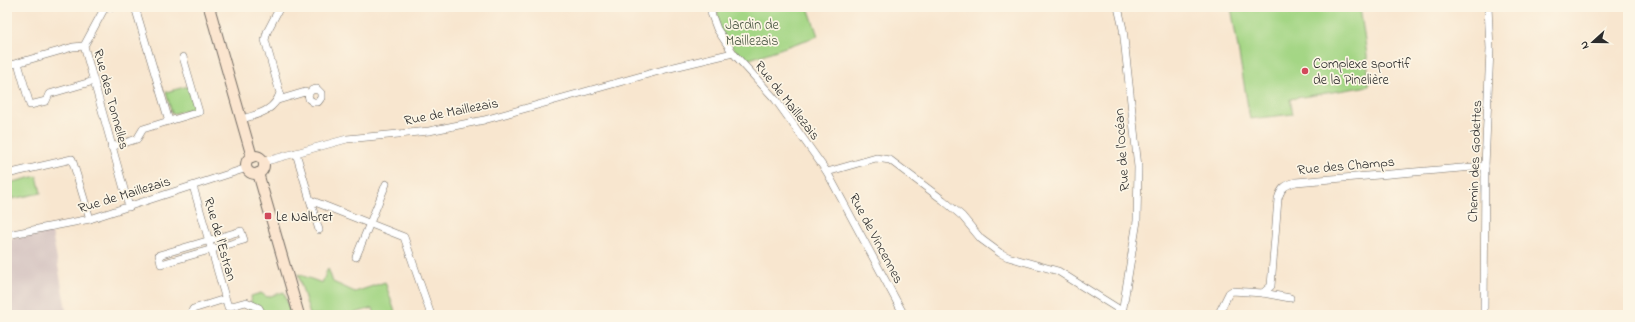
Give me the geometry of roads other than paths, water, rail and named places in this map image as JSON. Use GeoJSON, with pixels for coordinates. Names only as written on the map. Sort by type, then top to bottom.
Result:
{"type":"FeatureCollection","features":[{"type":"Feature","properties":{"kind":"street","name":"Rue des Tonnelles"},"geometry":{"type":"LineString","coordinates":[[112,7],[104,9],[84,46],[129,207]]}},
{"type":"Feature","properties":{"kind":"street"},"geometry":{"type":"LineString","coordinates":[[135,7],[168,121]]}},
{"type":"Feature","properties":{"kind":"street"},"geometry":{"type":"LineString","coordinates":[[209,7],[252,157]]}},
{"type":"Feature","properties":{"kind":"street"},"geometry":{"type":"LineString","coordinates":[[280,7],[267,32],[265,40],[281,97]]}},
{"type":"Feature","properties":{"kind":"street","name":"Rue de l'Océan"},"geometry":{"type":"LineString","coordinates":[[1118,7],[1123,29],[1138,167],[1137,221],[1124,314]]}},
{"type":"Feature","properties":{"kind":"street","name":"Chemin des Godettes"},"geometry":{"type":"LineString","coordinates":[[1484,315],[1485,166],[1490,49],[1488,7]]}},
{"type":"Feature","properties":{"kind":"street"},"geometry":{"type":"LineString","coordinates":[[713,10],[717,30],[733,53]]}},
{"type":"Feature","properties":{"kind":"street"},"geometry":{"type":"LineString","coordinates":[[7,66],[73,47],[84,46]]}},
{"type":"Feature","properties":{"kind":"street","name":"Rue de Maillezais"},"geometry":{"type":"LineString","coordinates":[[263,162],[347,139],[429,131],[484,120],[670,68],[733,53],[775,99],[827,172]]}},
{"type":"Feature","properties":{"kind":"street"},"geometry":{"type":"LineString","coordinates":[[112,147],[137,139],[143,129],[199,112],[183,57]]}},
{"type":"Feature","properties":{"kind":"street"},"geometry":{"type":"LineString","coordinates":[[18,63],[30,105],[46,101],[49,94],[94,81]]}},
{"type":"Feature","properties":{"kind":"street"},"geometry":{"type":"LineString","coordinates":[[242,119],[264,113],[281,97],[305,92],[308,94]]}},
{"type":"Feature","properties":{"kind":"street"},"geometry":{"type":"LineString","coordinates":[[296,153],[319,230]]}},
{"type":"Feature","properties":{"kind":"street"},"geometry":{"type":"LineString","coordinates":[[252,157],[260,158],[263,162],[262,170],[258,173],[252,173],[247,168],[248,160],[252,157]]}},
{"type":"Feature","properties":{"kind":"street"},"geometry":{"type":"LineString","coordinates":[[827,172],[876,158],[890,160],[962,216],[982,239],[1000,253],[1008,257],[1058,271],[1124,314]]}},
{"type":"Feature","properties":{"kind":"street"},"geometry":{"type":"LineString","coordinates":[[7,174],[72,159],[90,220]]}},
{"type":"Feature","properties":{"kind":"street","name":"Rue des Champs"},"geometry":{"type":"LineString","coordinates":[[1263,293],[1271,286],[1278,199],[1281,190],[1287,184],[1485,166]]}},
{"type":"Feature","properties":{"kind":"street","name":"Rue de Maillezais"},"geometry":{"type":"LineString","coordinates":[[7,235],[90,220],[247,168]]}},
{"type":"Feature","properties":{"kind":"street","name":"Rue de Vincennes"},"geometry":{"type":"LineString","coordinates":[[827,172],[904,315]]}},
{"type":"Feature","properties":{"kind":"street"},"geometry":{"type":"LineString","coordinates":[[258,173],[299,315]]}},
{"type":"Feature","properties":{"kind":"street"},"geometry":{"type":"LineString","coordinates":[[356,256],[386,184]]}},
{"type":"Feature","properties":{"kind":"street","name":"Rue de l'Estran"},"geometry":{"type":"LineString","coordinates":[[193,186],[228,307],[246,302],[259,308],[263,315]]}},
{"type":"Feature","properties":{"kind":"street"},"geometry":{"type":"LineString","coordinates":[[310,200],[404,237],[431,315]]}},
{"type":"Feature","properties":{"kind":"street"},"geometry":{"type":"LineString","coordinates":[[241,231],[244,240],[161,264],[158,255],[208,240],[241,231]]}},
{"type":"Feature","properties":{"kind":"street"},"geometry":{"type":"LineString","coordinates":[[1218,315],[1230,292],[1263,293],[1290,298]]}},
{"type":"Feature","properties":{"kind":"street","name":"Rue de l'Estran"},"geometry":{"type":"LineString","coordinates":[[190,315],[194,309],[225,299]]}},
{"type":"Feature","properties":{"kind":"place","name":"Complexe sportif de la Pinelière"},"geometry":{"type":"Point","coordinates":[1305,71]}},
{"type":"Feature","properties":{"kind":"place","name":"Le Nalbret"},"geometry":{"type":"Point","coordinates":[268,216]}},
{"type":"Feature","properties":{"kind":"park label","name":"Jardin de Maillezais"},"geometry":{"type":"Point","coordinates":[752,32]}}]}
